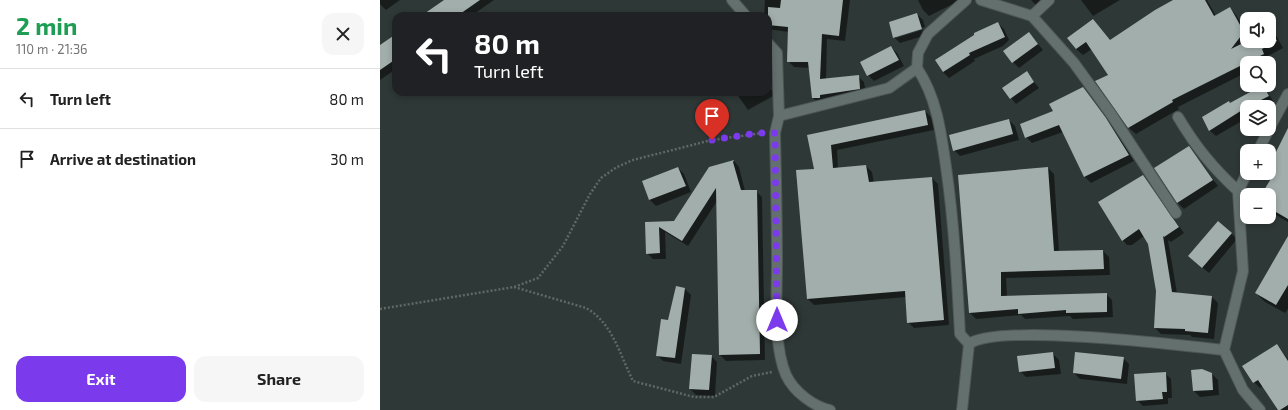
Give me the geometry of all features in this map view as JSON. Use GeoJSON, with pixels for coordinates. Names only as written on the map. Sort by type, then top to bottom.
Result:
{"type":"FeatureCollection","features":[{"type":"Feature","properties":{"kind":"street"},"geometry":{"type":"LineString","coordinates":[[732,0],[742,12]]}},
{"type":"Feature","properties":{"kind":"street"},"geometry":{"type":"LineString","coordinates":[[966,0],[928,34],[918,53],[917,68],[934,99],[941,132],[953,218],[960,334],[970,344]]}},
{"type":"Feature","properties":{"kind":"street"},"geometry":{"type":"LineString","coordinates":[[981,0],[1032,16],[1074,63],[1111,114],[1176,213]]}},
{"type":"Feature","properties":{"kind":"street"},"geometry":{"type":"LineString","coordinates":[[1032,16],[1049,0]]}},
{"type":"Feature","properties":{"kind":"street"},"geometry":{"type":"LineString","coordinates":[[772,47],[777,53],[779,116],[775,133],[777,320],[781,356],[786,376],[795,388],[808,400],[820,407],[830,410]]}},
{"type":"Feature","properties":{"kind":"street"},"geometry":{"type":"LineString","coordinates":[[779,116],[889,88],[917,68]]}},
{"type":"Feature","properties":{"kind":"street"},"geometry":{"type":"LineString","coordinates":[[1276,116],[1288,94]]}},
{"type":"Feature","properties":{"kind":"street"},"geometry":{"type":"LineString","coordinates":[[1178,117],[1197,148],[1218,172],[1238,191]]}},
{"type":"Feature","properties":{"kind":"street"},"geometry":{"type":"LineString","coordinates":[[1244,180],[1238,191],[1243,271],[1224,350],[1244,390],[1260,410]]}},
{"type":"Feature","properties":{"kind":"street"},"geometry":{"type":"LineString","coordinates":[[962,410],[970,344],[976,340],[1017,336],[1125,340],[1224,350]]}},
{"type":"Feature","properties":{"kind":"path"},"geometry":{"type":"LineString","coordinates":[[380,309],[514,287],[538,278],[563,246],[601,178],[617,167],[633,160],[712,140],[758,133],[775,133]]}},
{"type":"Feature","properties":{"kind":"path"},"geometry":{"type":"LineString","coordinates":[[514,287],[579,306],[596,314],[612,336],[632,381],[694,397],[714,397],[752,376],[773,372],[786,376]]}},
{"type":"Feature","properties":{"kind":"building"},"geometry":{"type":"Polygon","coordinates":[[[444,0],[480,0],[463,12],[427,12],[444,0]]]}},
{"type":"Feature","properties":{"kind":"building"},"geometry":{"type":"Polygon","coordinates":[[[781,0],[843,0],[839,36],[822,34],[820,79],[859,75],[860,89],[820,95],[820,98],[812,98],[808,62],[787,62],[788,27],[772,25],[772,12],[768,12],[768,7],[780,8],[781,0]]]}},
{"type":"Feature","properties":{"kind":"building"},"geometry":{"type":"Polygon","coordinates":[[[1173,0],[1205,0],[1214,16],[1230,7],[1240,25],[1240,37],[1231,49],[1240,44],[1240,48],[1264,48],[1262,49],[1264,54],[1260,56],[1240,56],[1240,66],[1172,100],[1173,102],[1128,128],[1095,81],[1108,75],[1086,42],[1076,49],[1067,38],[1093,19],[1110,40],[1155,10],[1173,0]]]}},
{"type":"Feature","properties":{"kind":"building"},"geometry":{"type":"Polygon","coordinates":[[[917,13],[922,29],[893,38],[889,22],[917,13]]]}},
{"type":"Feature","properties":{"kind":"building"},"geometry":{"type":"Polygon","coordinates":[[[998,22],[1005,37],[969,53],[970,55],[943,72],[935,60],[974,35],[974,33],[998,22]]]}},
{"type":"Feature","properties":{"kind":"building"},"geometry":{"type":"Polygon","coordinates":[[[1029,32],[1038,44],[1012,63],[1003,51],[1029,32]]]}},
{"type":"Feature","properties":{"kind":"building"},"geometry":{"type":"Polygon","coordinates":[[[392,37],[392,62],[380,70],[380,45],[392,37]]]}},
{"type":"Feature","properties":{"kind":"building"},"geometry":{"type":"Polygon","coordinates":[[[891,46],[899,60],[867,76],[860,62],[891,46]]]}},
{"type":"Feature","properties":{"kind":"building"},"geometry":{"type":"Polygon","coordinates":[[[1027,71],[1034,82],[1010,99],[1002,88],[1027,71]]]}},
{"type":"Feature","properties":{"kind":"building"},"geometry":{"type":"Polygon","coordinates":[[[1083,87],[1106,118],[1129,155],[1084,177],[1059,125],[1025,138],[1020,124],[1053,111],[1049,104],[1083,87]]]}},
{"type":"Feature","properties":{"kind":"building"},"geometry":{"type":"Polygon","coordinates":[[[1250,92],[1267,92],[1269,96],[1261,100],[1240,100],[1240,111],[1209,131],[1202,117],[1229,101],[1230,103],[1250,92]]]}},
{"type":"Feature","properties":{"kind":"building"},"geometry":{"type":"Polygon","coordinates":[[[925,110],[928,125],[831,145],[833,168],[866,165],[869,182],[932,177],[944,320],[907,323],[905,291],[807,299],[796,170],[814,169],[807,135],[925,110]]]}},
{"type":"Feature","properties":{"kind":"building"},"geometry":{"type":"Polygon","coordinates":[[[1009,119],[1013,134],[953,151],[949,135],[1009,119]]]}},
{"type":"Feature","properties":{"kind":"building"},"geometry":{"type":"Polygon","coordinates":[[[1288,128],[1288,219],[1276,212],[1276,188],[1265,188],[1270,180],[1276,180],[1276,152],[1288,128]]]}},
{"type":"Feature","properties":{"kind":"building"},"geometry":{"type":"Polygon","coordinates":[[[1189,146],[1213,180],[1177,203],[1154,168],[1189,146]]]}},
{"type":"Feature","properties":{"kind":"building"},"geometry":{"type":"Polygon","coordinates":[[[734,160],[733,162],[741,190],[757,190],[760,354],[719,355],[716,188],[682,241],[659,227],[660,253],[646,254],[645,222],[674,221],[709,167],[734,160]]]}},
{"type":"Feature","properties":{"kind":"building"},"geometry":{"type":"Polygon","coordinates":[[[678,167],[686,186],[649,200],[642,181],[678,167]]]}},
{"type":"Feature","properties":{"kind":"building"},"geometry":{"type":"Polygon","coordinates":[[[1048,167],[1054,251],[1103,250],[1104,269],[1001,272],[1001,296],[1107,293],[1107,312],[1066,313],[1066,310],[1018,314],[1018,309],[969,313],[958,175],[1048,167]]]}},
{"type":"Feature","properties":{"kind":"building"},"geometry":{"type":"Polygon","coordinates":[[[1143,175],[1179,227],[1164,237],[1163,236],[1172,292],[1212,296],[1208,333],[1185,331],[1185,329],[1154,328],[1156,291],[1148,244],[1139,229],[1122,241],[1098,202],[1143,175]]]}},
{"type":"Feature","properties":{"kind":"building"},"geometry":{"type":"Polygon","coordinates":[[[1218,221],[1232,233],[1202,268],[1188,256],[1218,221]]]}},
{"type":"Feature","properties":{"kind":"building"},"geometry":{"type":"Polygon","coordinates":[[[1288,236],[1288,285],[1276,305],[1255,293],[1288,236]]]}},
{"type":"Feature","properties":{"kind":"building"},"geometry":{"type":"Polygon","coordinates":[[[676,286],[685,288],[675,358],[656,356],[661,319],[668,320],[676,286]]]}},
{"type":"Feature","properties":{"kind":"building"},"geometry":{"type":"Polygon","coordinates":[[[1277,344],[1288,361],[1288,405],[1280,410],[1278,410],[1258,380],[1253,383],[1242,366],[1277,344]]]}},
{"type":"Feature","properties":{"kind":"building"},"geometry":{"type":"Polygon","coordinates":[[[1053,352],[1055,368],[1019,372],[1017,356],[1053,352]]]}},
{"type":"Feature","properties":{"kind":"building"},"geometry":{"type":"Polygon","coordinates":[[[1075,352],[1124,357],[1121,379],[1073,373],[1075,352]]]}},
{"type":"Feature","properties":{"kind":"building"},"geometry":{"type":"Polygon","coordinates":[[[692,354],[712,355],[709,390],[689,389],[692,354]]]}},
{"type":"Feature","properties":{"kind":"building"},"geometry":{"type":"Polygon","coordinates":[[[1202,369],[1212,373],[1213,390],[1193,391],[1191,370],[1202,369]]]}},
{"type":"Feature","properties":{"kind":"building"},"geometry":{"type":"Polygon","coordinates":[[[1166,372],[1167,392],[1162,392],[1163,399],[1136,401],[1134,374],[1166,372]]]}},
{"type":"Feature","properties":{"kind":"route"},"geometry":{"type":"LineString","coordinates":[[712,140],[758,133],[775,133],[777,320]]}}]}
